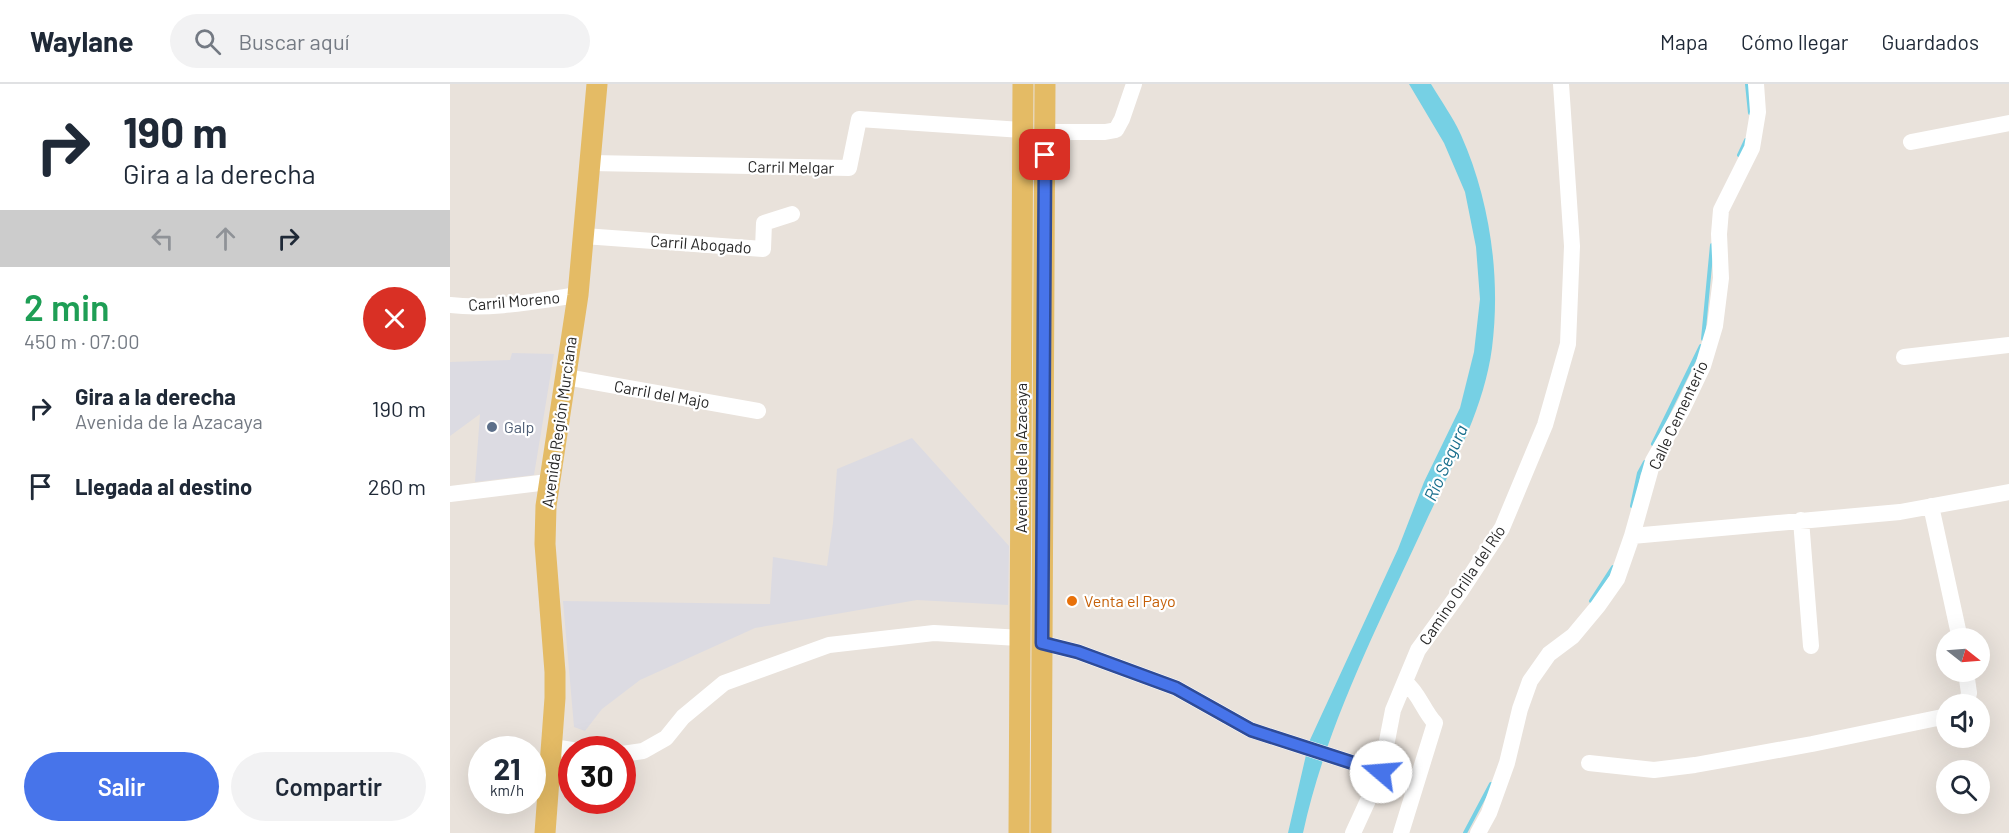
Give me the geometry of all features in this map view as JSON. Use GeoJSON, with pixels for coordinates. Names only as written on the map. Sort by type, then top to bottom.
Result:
{"type":"FeatureCollection","features":[{"type":"Feature","properties":{"kind":"main road","name":"Avenida Región Murciana"},"geometry":{"type":"LineString","coordinates":[[561,736],[545,544],[548,482],[578,295],[597,84]]}},
{"type":"Feature","properties":{"kind":"main road","name":"Avenida de la Azacaya"},"geometry":{"type":"LineString","coordinates":[[1019,833],[1023,84]]}},
{"type":"Feature","properties":{"kind":"main road","name":"Avenida de la Azacaya"},"geometry":{"type":"LineString","coordinates":[[1041,833],[1045,84]]}},
{"type":"Feature","properties":{"kind":"main road","name":"Avenida Región Murciana"},"geometry":{"type":"LineString","coordinates":[[545,833],[558,768]]}},
{"type":"Feature","properties":{"kind":"street"},"geometry":{"type":"LineString","coordinates":[[1045,132],[1116,130],[1134,84]]}},
{"type":"Feature","properties":{"kind":"street","name":"Camino Orilla del Río"},"geometry":{"type":"LineString","coordinates":[[1353,833],[1381,772],[1394,710],[1418,650],[1502,528],[1545,425],[1568,344],[1572,246],[1561,84]]}},
{"type":"Feature","properties":{"kind":"street","name":"Calle Cementerio"},"geometry":{"type":"LineString","coordinates":[[1478,833],[1489,813],[1507,763],[1520,709],[1530,681],[1549,654],[1573,636],[1617,579],[1653,461],[1682,410],[1703,366],[1715,326],[1721,278],[1719,234],[1721,210],[1752,148],[1758,112],[1756,84]]}},
{"type":"Feature","properties":{"kind":"street","name":"Carril Melgar"},"geometry":{"type":"LineString","coordinates":[[591,163],[849,168],[859,119],[1023,130]]}},
{"type":"Feature","properties":{"kind":"street"},"geometry":{"type":"LineString","coordinates":[[1911,142],[2009,123]]}},
{"type":"Feature","properties":{"kind":"street","name":"Carril Abogado"},"geometry":{"type":"LineString","coordinates":[[584,236],[763,249],[764,223],[792,214]]}},
{"type":"Feature","properties":{"kind":"street","name":"Carril Moreno"},"geometry":{"type":"LineString","coordinates":[[450,305],[463,307],[516,304],[578,295]]}},
{"type":"Feature","properties":{"kind":"street"},"geometry":{"type":"LineString","coordinates":[[1904,357],[2009,345]]}},
{"type":"Feature","properties":{"kind":"street","name":"Carril del Majo"},"geometry":{"type":"LineString","coordinates":[[566,377],[758,411]]}},
{"type":"Feature","properties":{"kind":"street"},"geometry":{"type":"LineString","coordinates":[[450,494],[548,482]]}},
{"type":"Feature","properties":{"kind":"street"},"geometry":{"type":"LineString","coordinates":[[1632,536],[1900,512],[2009,492]]}},
{"type":"Feature","properties":{"kind":"street"},"geometry":{"type":"LineString","coordinates":[[1931,506],[1958,628]]}},
{"type":"Feature","properties":{"kind":"street"},"geometry":{"type":"LineString","coordinates":[[1801,520],[1811,646]]}},
{"type":"Feature","properties":{"kind":"street"},"geometry":{"type":"LineString","coordinates":[[636,752],[643,751],[666,738],[683,717],[724,683],[829,645],[934,633],[1020,638]]}},
{"type":"Feature","properties":{"kind":"street"},"geometry":{"type":"LineString","coordinates":[[1042,643],[1078,652],[1176,688],[1251,730],[1381,772]]}},
{"type":"Feature","properties":{"kind":"street"},"geometry":{"type":"LineString","coordinates":[[1401,833],[1435,723],[1425,712],[1413,688],[1405,682]]}},
{"type":"Feature","properties":{"kind":"street"},"geometry":{"type":"LineString","coordinates":[[1590,763],[1654,770],[1812,744],[1936,718]]}},
{"type":"Feature","properties":{"kind":"shaded area"},"geometry":{"type":"Polygon","coordinates":[[[512,353],[554,354],[534,475],[475,482],[480,414],[450,436],[450,362],[510,360],[512,353]]]}},
{"type":"Feature","properties":{"kind":"shaded area"},"geometry":{"type":"Polygon","coordinates":[[[912,438],[1009,546],[1008,605],[917,600],[755,628],[640,680],[602,709],[585,731],[574,727],[563,601],[770,604],[773,557],[827,566],[837,469],[912,438]]]}},
{"type":"Feature","properties":{"kind":"water","name":"Río Segura"},"geometry":{"type":"Polygon","coordinates":[[[1409,84],[1431,84],[1451,115],[1471,160],[1491,239],[1495,294],[1492,348],[1482,392],[1467,435],[1374,633],[1341,711],[1313,792],[1303,833],[1288,833],[1309,742],[1398,549],[1424,482],[1460,408],[1474,352],[1480,299],[1476,247],[1465,192],[1444,143],[1409,84]]]}},
{"type":"Feature","properties":{"kind":"waterway"},"geometry":{"type":"LineString","coordinates":[[1747,84],[1750,113]]}},
{"type":"Feature","properties":{"kind":"waterway"},"geometry":{"type":"LineString","coordinates":[[1739,155],[1746,140]]}},
{"type":"Feature","properties":{"kind":"waterway"},"geometry":{"type":"LineString","coordinates":[[1703,339],[1712,245]]}},
{"type":"Feature","properties":{"kind":"waterway"},"geometry":{"type":"LineString","coordinates":[[1653,444],[1701,346]]}},
{"type":"Feature","properties":{"kind":"waterway"},"geometry":{"type":"LineString","coordinates":[[1632,506],[1639,473],[1645,462]]}},
{"type":"Feature","properties":{"kind":"waterway"},"geometry":{"type":"LineString","coordinates":[[1591,601],[1613,567]]}},
{"type":"Feature","properties":{"kind":"waterway"},"geometry":{"type":"LineString","coordinates":[[1465,833],[1491,784]]}},
{"type":"Feature","properties":{"kind":"place","name":"Galp"},"geometry":{"type":"Point","coordinates":[492,427]}},
{"type":"Feature","properties":{"kind":"place","name":"Venta el Payo"},"geometry":{"type":"Point","coordinates":[1072,601]}},
{"type":"Feature","properties":{"kind":"route"},"geometry":{"type":"LineString","coordinates":[[1045,155],[1042,643],[1078,652],[1176,688],[1251,730],[1381,772]]}}]}
